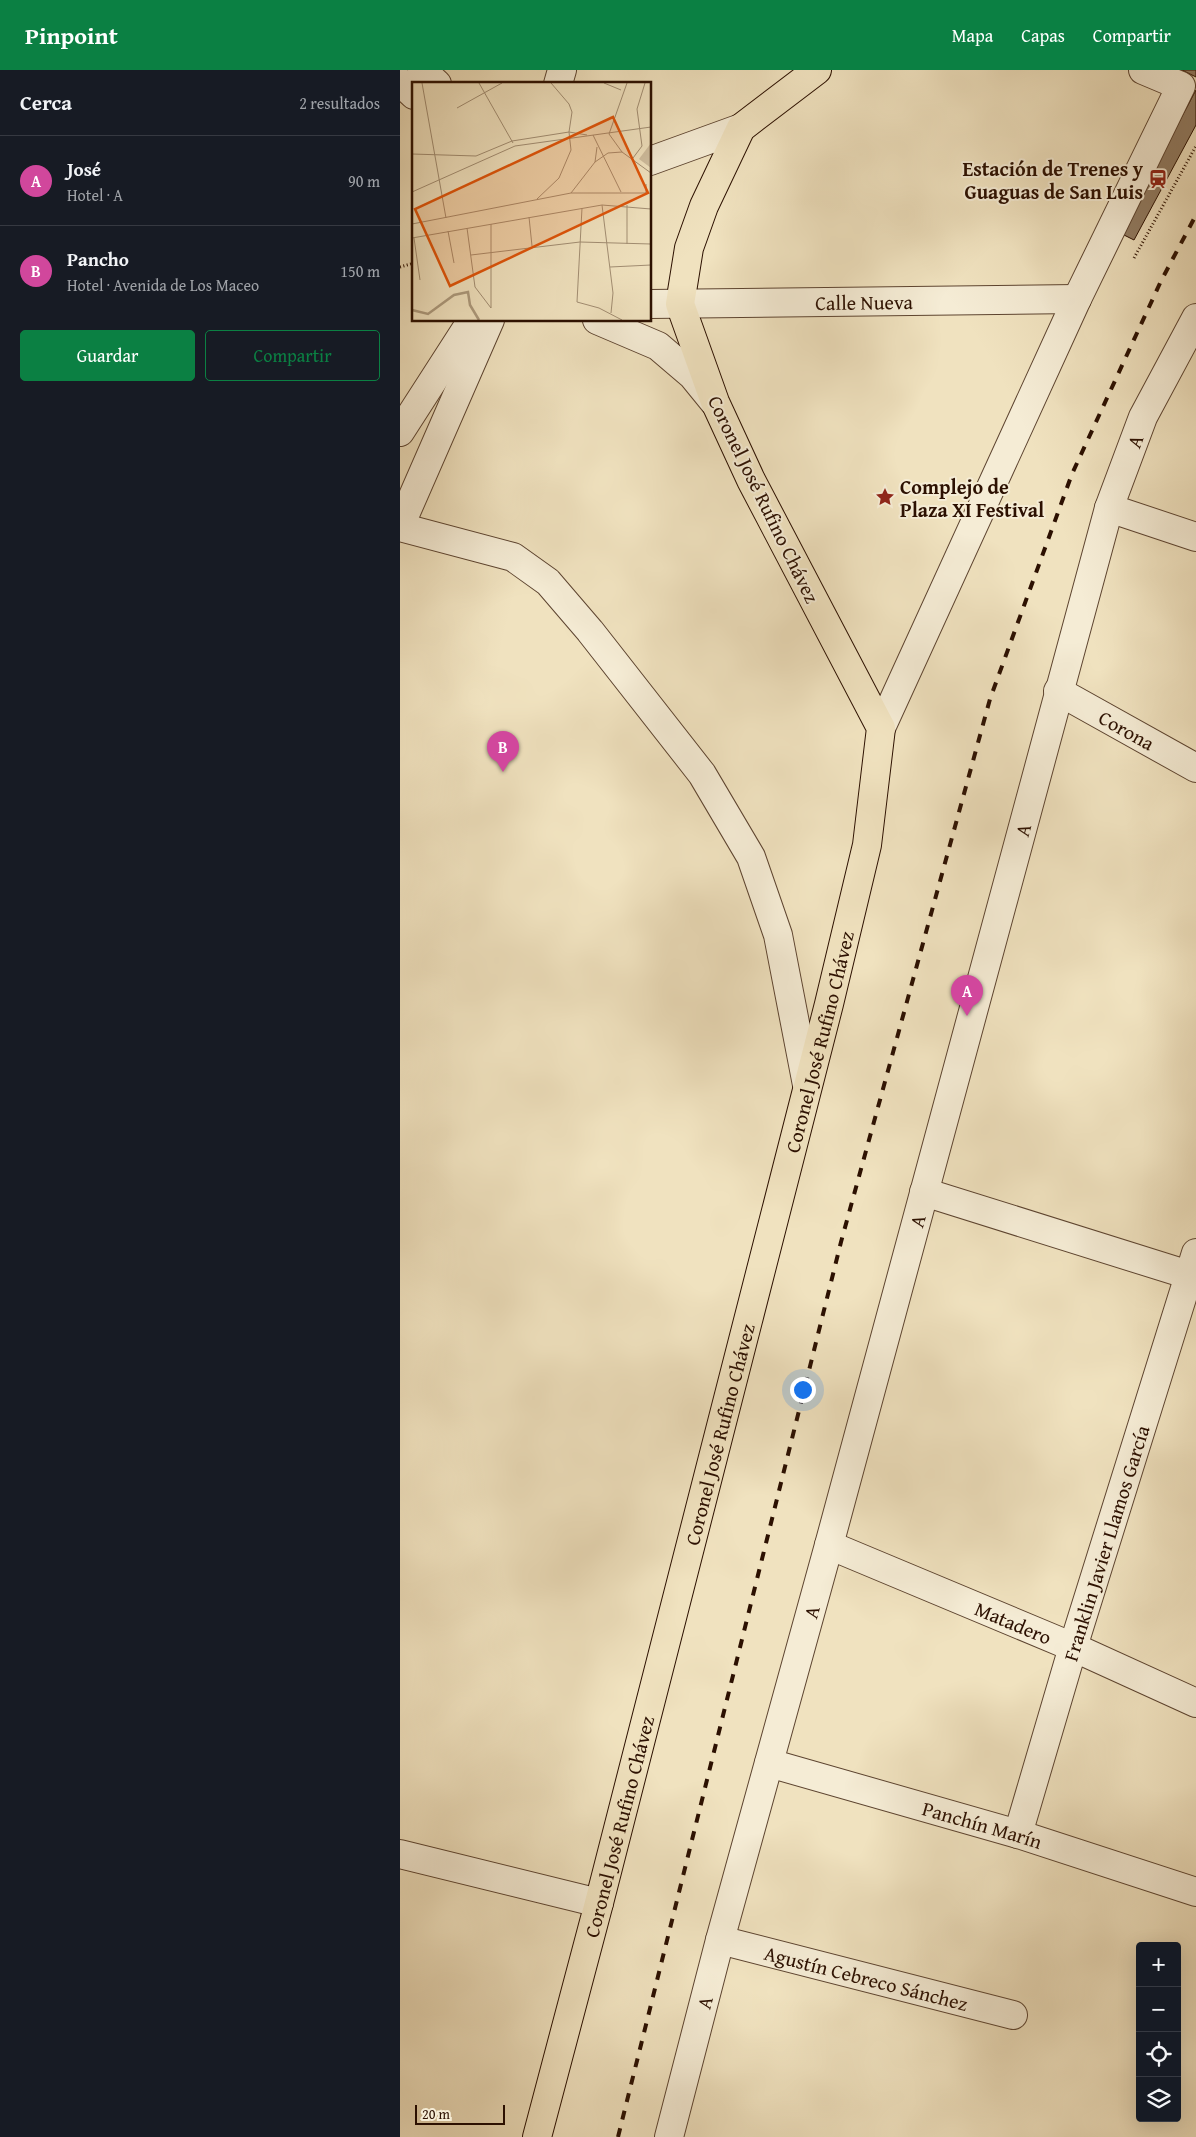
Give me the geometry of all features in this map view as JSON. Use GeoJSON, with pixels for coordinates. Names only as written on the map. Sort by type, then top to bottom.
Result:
{"type":"FeatureCollection","features":[{"type":"Feature","properties":{"kind":"main road"},"geometry":{"type":"LineString","coordinates":[[680,304],[692,239],[704,206],[741,128],[817,70]]}},
{"type":"Feature","properties":{"kind":"main road","name":"Coronel José Rufino Chávez"},"geometry":{"type":"LineString","coordinates":[[537,2137],[599,1903],[808,1085],[867,844],[881,728],[751,480],[715,402],[680,304]]}},
{"type":"Feature","properties":{"kind":"street"},"geometry":{"type":"LineString","coordinates":[[422,70],[435,82]]}},
{"type":"Feature","properties":{"kind":"street","name":"Coronel José Rufino Chávez"},"geometry":{"type":"LineString","coordinates":[[881,728],[1077,299],[1181,86],[1143,70]]}},
{"type":"Feature","properties":{"kind":"street"},"geometry":{"type":"LineString","coordinates":[[400,82],[412,93]]}},
{"type":"Feature","properties":{"kind":"street"},"geometry":{"type":"LineString","coordinates":[[651,161],[741,128]]}},
{"type":"Feature","properties":{"kind":"street","name":"Calle Nueva"},"geometry":{"type":"LineString","coordinates":[[651,304],[1077,299]]}},
{"type":"Feature","properties":{"kind":"street","name":"A"},"geometry":{"type":"LineString","coordinates":[[669,2137],[720,1940],[830,1545],[1058,691],[1085,601],[1109,508],[1143,417],[1196,318]]}},
{"type":"Feature","properties":{"kind":"street"},"geometry":{"type":"LineString","coordinates":[[400,432],[471,321]]}},
{"type":"Feature","properties":{"kind":"street"},"geometry":{"type":"LineString","coordinates":[[490,321],[400,527],[513,557],[548,582],[590,631],[702,774],[751,857],[778,935],[808,1085]]}},
{"type":"Feature","properties":{"kind":"street"},"geometry":{"type":"LineString","coordinates":[[599,321],[658,346],[692,374],[715,402]]}},
{"type":"Feature","properties":{"kind":"street"},"geometry":{"type":"LineString","coordinates":[[1109,508],[1196,537]]}},
{"type":"Feature","properties":{"kind":"street","name":"Corona"},"geometry":{"type":"LineString","coordinates":[[1058,691],[1196,768]]}},
{"type":"Feature","properties":{"kind":"street"},"geometry":{"type":"LineString","coordinates":[[924,1192],[1192,1264]]}},
{"type":"Feature","properties":{"kind":"street","name":"Franklin Javier Llamos García"},"geometry":{"type":"LineString","coordinates":[[1018,1834],[1073,1647],[1192,1264]]}},
{"type":"Feature","properties":{"kind":"street","name":"Matadero"},"geometry":{"type":"LineString","coordinates":[[830,1545],[1073,1647],[1196,1703]]}},
{"type":"Feature","properties":{"kind":"street","name":"Panchín Marín"},"geometry":{"type":"LineString","coordinates":[[769,1763],[1018,1834],[1196,1892]]}},
{"type":"Feature","properties":{"kind":"street"},"geometry":{"type":"LineString","coordinates":[[400,1854],[599,1903]]}},
{"type":"Feature","properties":{"kind":"street","name":"Agustín Cebreco Sánchez"},"geometry":{"type":"LineString","coordinates":[[720,1940],[1012,2014]]}},
{"type":"Feature","properties":{"kind":"path"},"geometry":{"type":"LineString","coordinates":[[1134,258],[1196,146]]}},
{"type":"Feature","properties":{"kind":"building"},"geometry":{"type":"Polygon","coordinates":[[[1182,70],[1196,70],[1196,77],[1182,70]]]}},
{"type":"Feature","properties":{"kind":"building","name":"Estación de Trenes y Guaguas de San Luis"},"geometry":{"type":"Polygon","coordinates":[[[1196,90],[1196,125],[1134,240],[1120,233],[1196,90]]]}},
{"type":"Feature","properties":{"kind":"railway"},"geometry":{"type":"LineString","coordinates":[[618,2137],[841,1242],[990,699],[1072,474],[1161,281],[1196,215]]}},
{"type":"Feature","properties":{"kind":"place","name":"Estación de Trenes y Guaguas de San Luis"},"geometry":{"type":"Point","coordinates":[1158,179]}},
{"type":"Feature","properties":{"kind":"place","name":"Complejo de Plaza XI Festival"},"geometry":{"type":"Point","coordinates":[885,497]}},
{"type":"Feature","properties":{"kind":"place","name":"Pancho"},"geometry":{"type":"Point","coordinates":[503,772]}},
{"type":"Feature","properties":{"kind":"place","name":"José"},"geometry":{"type":"Point","coordinates":[967,1016]}}]}
